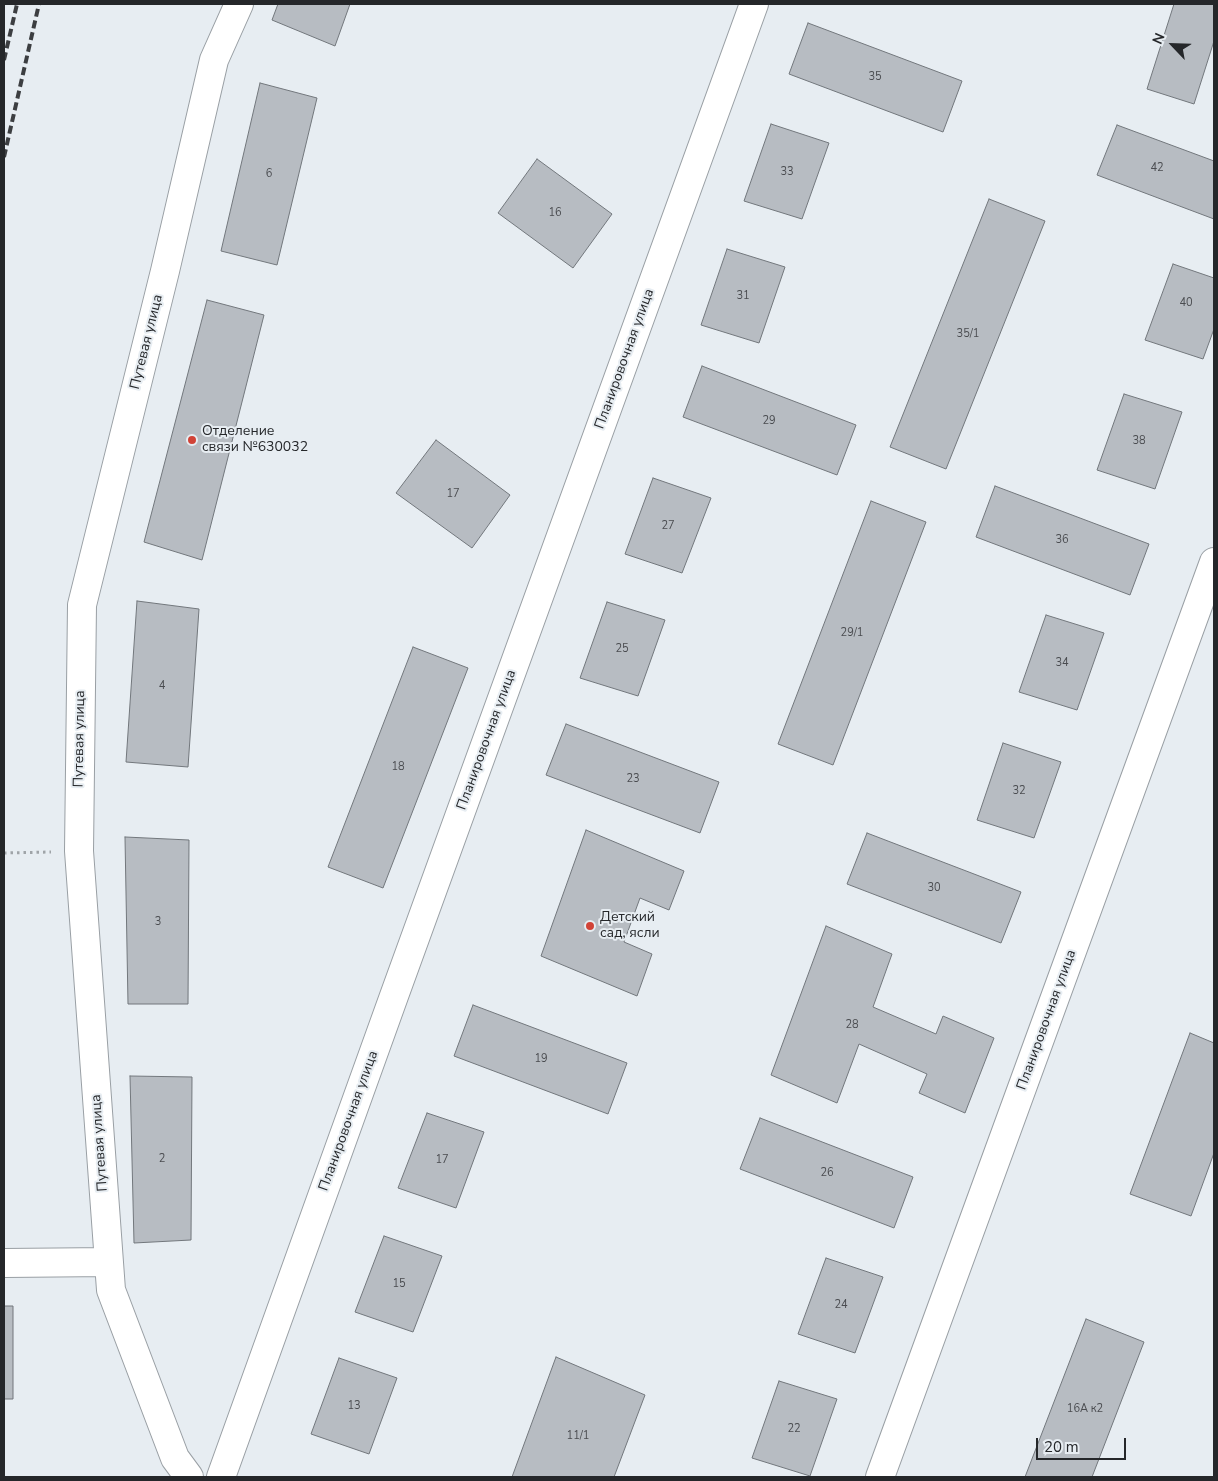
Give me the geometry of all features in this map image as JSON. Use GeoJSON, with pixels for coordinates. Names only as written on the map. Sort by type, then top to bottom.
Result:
{"type":"FeatureCollection","features":[{"type":"Feature","properties":{"kind":"street","name":"Путевая улица"},"geometry":{"type":"LineString","coordinates":[[189,1477],[175,1458],[111,1290],[79,851],[82,605],[214,60],[239,4]]}},
{"type":"Feature","properties":{"kind":"street","name":"Планировочная улица"},"geometry":{"type":"LineString","coordinates":[[221,1477],[754,4]]}},
{"type":"Feature","properties":{"kind":"street","name":"Планировочная улица"},"geometry":{"type":"LineString","coordinates":[[880,1477],[1214,562]]}},
{"type":"Feature","properties":{"kind":"street"},"geometry":{"type":"LineString","coordinates":[[4,1263],[109,1262]]}},
{"type":"Feature","properties":{"kind":"path"},"geometry":{"type":"LineString","coordinates":[[4,853],[79,851]]}},
{"type":"Feature","properties":{"kind":"building"},"geometry":{"type":"Polygon","coordinates":[[[278,4],[350,4],[335,46],[272,20],[278,4]]]}},
{"type":"Feature","properties":{"kind":"building"},"geometry":{"type":"Polygon","coordinates":[[[1174,4],[1214,4],[1214,41],[1194,104],[1147,89],[1174,4]]]}},
{"type":"Feature","properties":{"kind":"building"},"geometry":{"type":"Polygon","coordinates":[[[808,23],[962,81],[943,132],[789,74],[808,23]]]}},
{"type":"Feature","properties":{"kind":"building"},"geometry":{"type":"Polygon","coordinates":[[[260,83],[317,98],[277,265],[221,251],[260,83]]]}},
{"type":"Feature","properties":{"kind":"building"},"geometry":{"type":"Polygon","coordinates":[[[771,124],[829,143],[802,219],[744,201],[771,124]]]}},
{"type":"Feature","properties":{"kind":"building"},"geometry":{"type":"Polygon","coordinates":[[[1117,125],[1214,161],[1214,219],[1097,175],[1117,125]]]}},
{"type":"Feature","properties":{"kind":"building"},"geometry":{"type":"Polygon","coordinates":[[[537,159],[612,214],[573,268],[498,213],[537,159]]]}},
{"type":"Feature","properties":{"kind":"building"},"geometry":{"type":"Polygon","coordinates":[[[989,199],[1045,221],[946,469],[890,447],[989,199]]]}},
{"type":"Feature","properties":{"kind":"building"},"geometry":{"type":"Polygon","coordinates":[[[727,249],[785,267],[759,343],[701,325],[727,249]]]}},
{"type":"Feature","properties":{"kind":"building"},"geometry":{"type":"Polygon","coordinates":[[[1173,264],[1214,278],[1214,329],[1203,359],[1145,340],[1173,264]]]}},
{"type":"Feature","properties":{"kind":"building"},"geometry":{"type":"Polygon","coordinates":[[[207,300],[264,315],[202,560],[144,542],[207,300]]]}},
{"type":"Feature","properties":{"kind":"building"},"geometry":{"type":"Polygon","coordinates":[[[702,366],[856,425],[837,475],[683,417],[702,366]]]}},
{"type":"Feature","properties":{"kind":"building"},"geometry":{"type":"Polygon","coordinates":[[[1124,394],[1182,412],[1155,489],[1097,470],[1124,394]]]}},
{"type":"Feature","properties":{"kind":"building"},"geometry":{"type":"Polygon","coordinates":[[[436,440],[510,495],[472,548],[396,493],[436,440]]]}},
{"type":"Feature","properties":{"kind":"building"},"geometry":{"type":"Polygon","coordinates":[[[653,478],[711,498],[682,573],[625,554],[653,478]]]}},
{"type":"Feature","properties":{"kind":"building"},"geometry":{"type":"Polygon","coordinates":[[[995,486],[1149,544],[1130,595],[976,537],[995,486]]]}},
{"type":"Feature","properties":{"kind":"building"},"geometry":{"type":"Polygon","coordinates":[[[871,501],[926,522],[833,765],[778,744],[871,501]]]}},
{"type":"Feature","properties":{"kind":"building"},"geometry":{"type":"Polygon","coordinates":[[[137,601],[199,609],[188,767],[126,762],[137,601]]]}},
{"type":"Feature","properties":{"kind":"building"},"geometry":{"type":"Polygon","coordinates":[[[607,602],[665,620],[638,696],[580,678],[607,602]]]}},
{"type":"Feature","properties":{"kind":"building"},"geometry":{"type":"Polygon","coordinates":[[[1046,615],[1104,633],[1077,710],[1019,692],[1046,615]]]}},
{"type":"Feature","properties":{"kind":"building"},"geometry":{"type":"Polygon","coordinates":[[[413,647],[468,668],[383,888],[328,867],[413,647]]]}},
{"type":"Feature","properties":{"kind":"building"},"geometry":{"type":"Polygon","coordinates":[[[566,724],[719,782],[700,833],[546,775],[566,724]]]}},
{"type":"Feature","properties":{"kind":"building"},"geometry":{"type":"Polygon","coordinates":[[[1003,743],[1061,762],[1034,838],[977,820],[1003,743]]]}},
{"type":"Feature","properties":{"kind":"building","name":"Детский сад, ясли"},"geometry":{"type":"Polygon","coordinates":[[[586,830],[684,871],[669,910],[640,898],[624,942],[652,954],[637,996],[541,956],[586,830]]]}},
{"type":"Feature","properties":{"kind":"building"},"geometry":{"type":"Polygon","coordinates":[[[867,833],[1021,892],[1001,943],[847,884],[867,833]]]}},
{"type":"Feature","properties":{"kind":"building"},"geometry":{"type":"Polygon","coordinates":[[[125,837],[189,840],[188,1004],[128,1004],[125,837]]]}},
{"type":"Feature","properties":{"kind":"building"},"geometry":{"type":"Polygon","coordinates":[[[826,926],[892,954],[873,1007],[936,1034],[943,1016],[994,1038],[965,1113],[919,1093],[927,1074],[859,1044],[837,1103],[771,1075],[826,926]]]}},
{"type":"Feature","properties":{"kind":"building"},"geometry":{"type":"Polygon","coordinates":[[[473,1005],[627,1063],[608,1114],[454,1056],[473,1005]]]}},
{"type":"Feature","properties":{"kind":"building"},"geometry":{"type":"Polygon","coordinates":[[[1190,1033],[1214,1043],[1214,1153],[1191,1216],[1130,1194],[1190,1033]]]}},
{"type":"Feature","properties":{"kind":"building"},"geometry":{"type":"Polygon","coordinates":[[[130,1076],[192,1077],[191,1240],[134,1243],[130,1076]]]}},
{"type":"Feature","properties":{"kind":"building"},"geometry":{"type":"Polygon","coordinates":[[[427,1113],[484,1132],[456,1208],[398,1188],[427,1113]]]}},
{"type":"Feature","properties":{"kind":"building"},"geometry":{"type":"Polygon","coordinates":[[[760,1118],[913,1177],[894,1228],[740,1169],[760,1118]]]}},
{"type":"Feature","properties":{"kind":"building"},"geometry":{"type":"Polygon","coordinates":[[[384,1236],[442,1256],[413,1332],[355,1312],[384,1236]]]}},
{"type":"Feature","properties":{"kind":"building"},"geometry":{"type":"Polygon","coordinates":[[[826,1258],[883,1277],[855,1353],[798,1334],[826,1258]]]}},
{"type":"Feature","properties":{"kind":"building"},"geometry":{"type":"Polygon","coordinates":[[[4,1306],[13,1306],[13,1399],[4,1399],[4,1306]]]}},
{"type":"Feature","properties":{"kind":"building"},"geometry":{"type":"Polygon","coordinates":[[[1086,1319],[1144,1342],[1092,1477],[1025,1477],[1086,1319]]]}},
{"type":"Feature","properties":{"kind":"building"},"geometry":{"type":"Polygon","coordinates":[[[556,1357],[645,1395],[614,1477],[512,1477],[556,1357]]]}},
{"type":"Feature","properties":{"kind":"building"},"geometry":{"type":"Polygon","coordinates":[[[339,1358],[397,1378],[369,1454],[311,1434],[339,1358]]]}},
{"type":"Feature","properties":{"kind":"building"},"geometry":{"type":"Polygon","coordinates":[[[779,1381],[837,1399],[810,1476],[752,1458],[779,1381]]]}},
{"type":"Feature","properties":{"kind":"railway"},"geometry":{"type":"LineString","coordinates":[[4,60],[17,4]]}},
{"type":"Feature","properties":{"kind":"railway"},"geometry":{"type":"LineString","coordinates":[[4,157],[39,4]]}},
{"type":"Feature","properties":{"kind":"place","name":"Отделение связи №630032"},"geometry":{"type":"Point","coordinates":[192,440]}},
{"type":"Feature","properties":{"kind":"place","name":"Детский сад, ясли"},"geometry":{"type":"Point","coordinates":[590,926]}}]}
